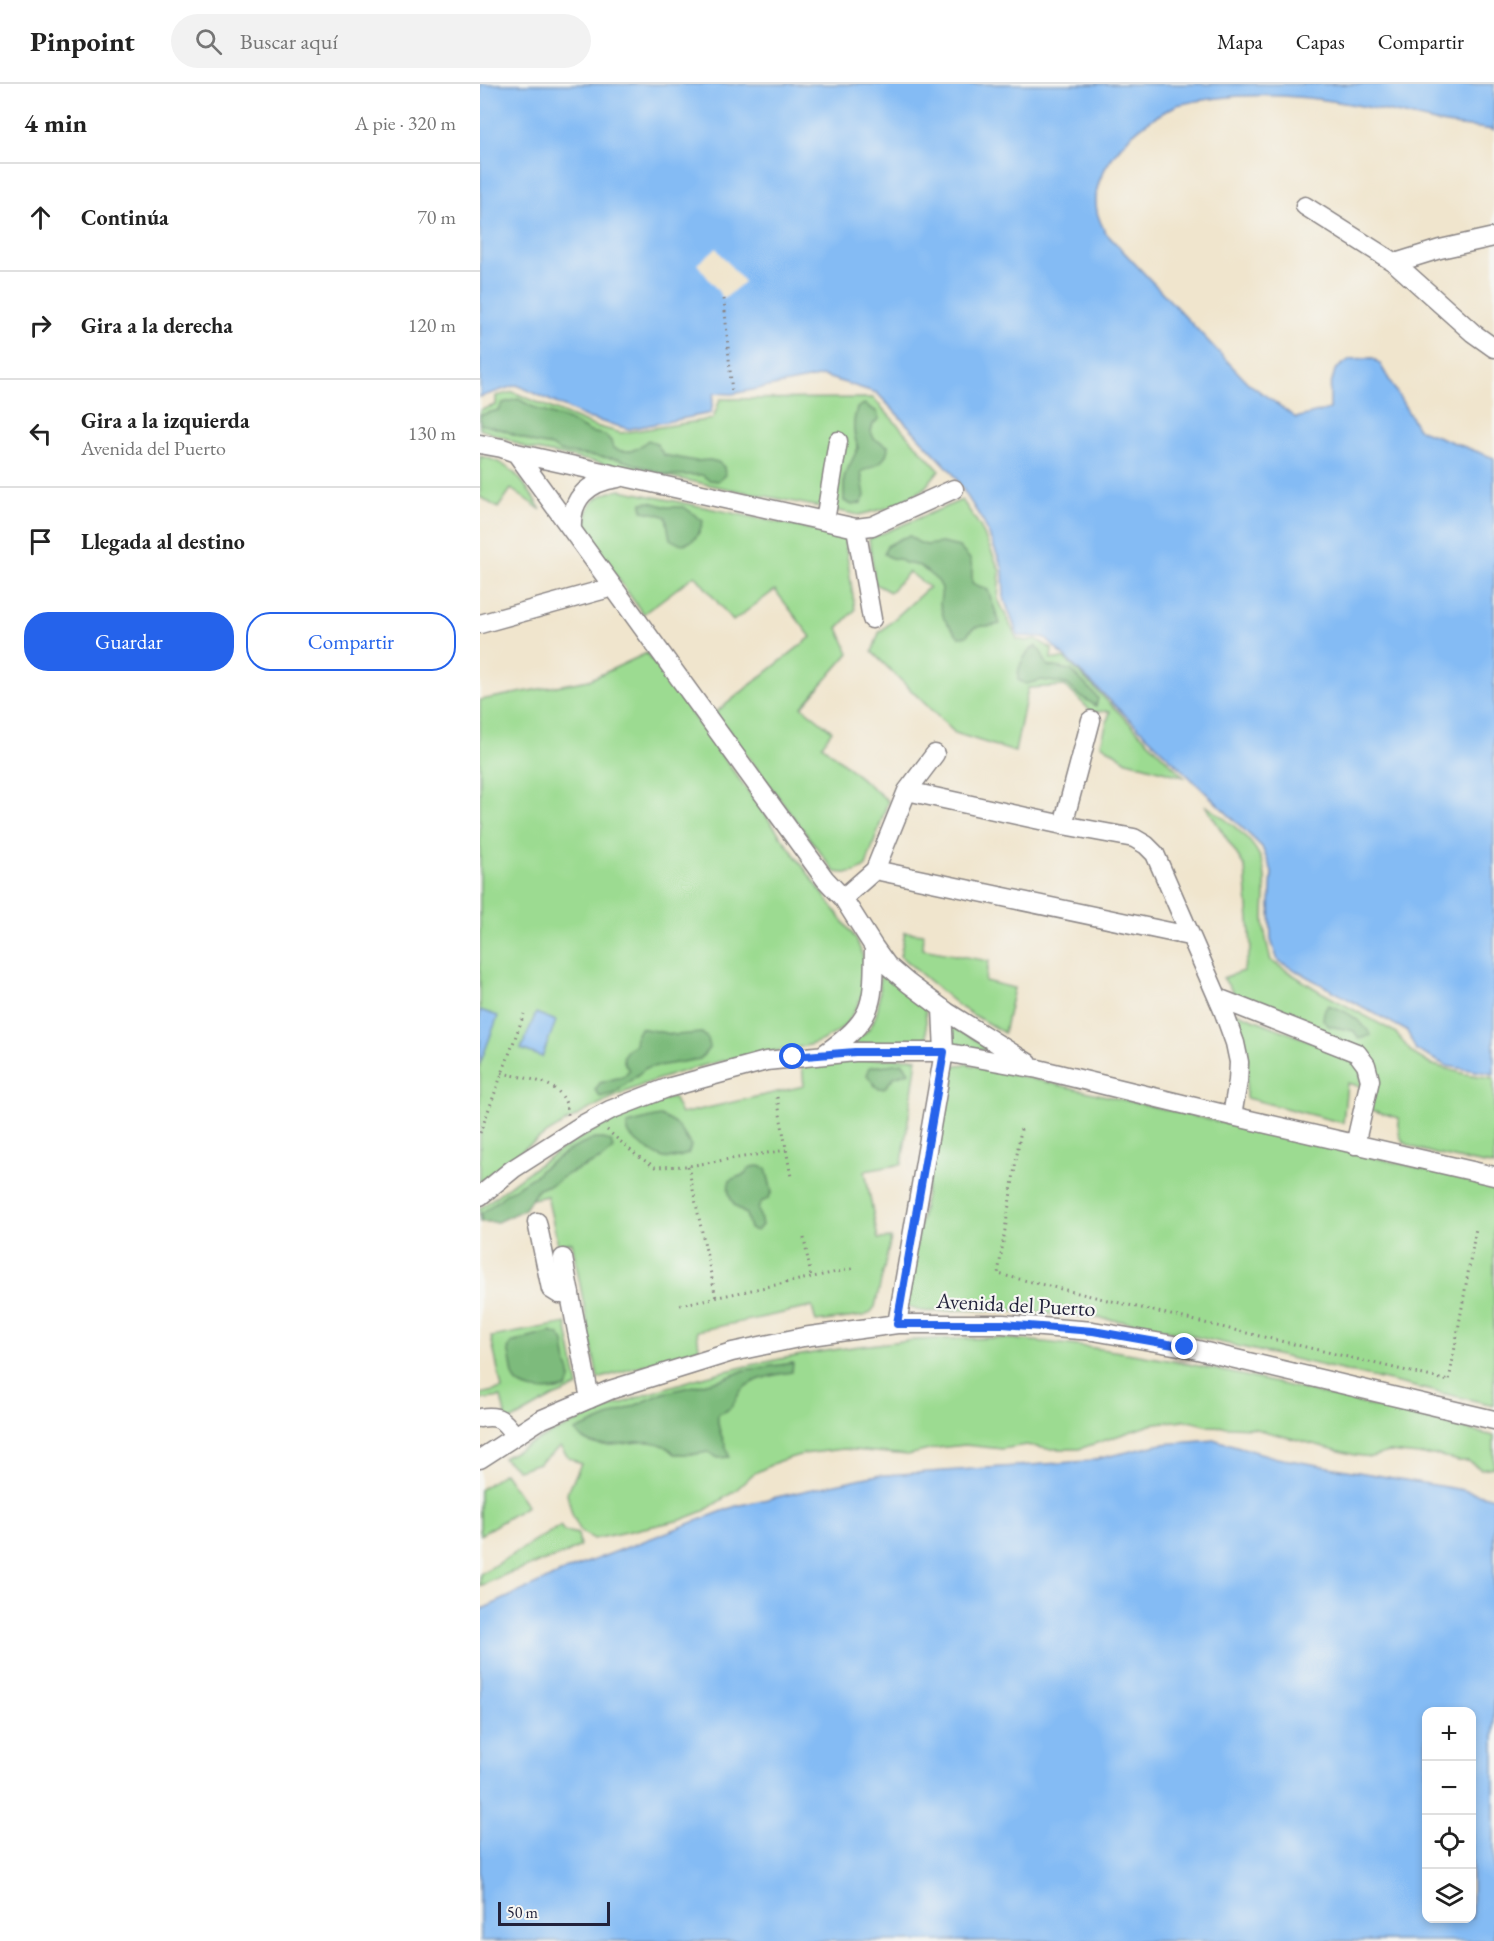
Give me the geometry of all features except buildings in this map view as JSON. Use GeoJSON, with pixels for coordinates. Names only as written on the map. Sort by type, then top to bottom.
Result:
{"type":"FeatureCollection","features":[{"type":"Feature","properties":{"kind":"street"},"geometry":{"type":"LineString","coordinates":[[1305,206],[1395,263],[1473,333],[1494,348]]}},
{"type":"Feature","properties":{"kind":"street"},"geometry":{"type":"LineString","coordinates":[[1395,263],[1440,249],[1494,237]]}},
{"type":"Feature","properties":{"kind":"street"},"geometry":{"type":"LineString","coordinates":[[825,521],[837,441]]}},
{"type":"Feature","properties":{"kind":"street"},"geometry":{"type":"LineString","coordinates":[[480,444],[856,528],[872,526],[954,489]]}},
{"type":"Feature","properties":{"kind":"street"},"geometry":{"type":"LineString","coordinates":[[516,453],[818,870],[843,898],[874,947],[894,971],[942,1008],[1038,1069]]}},
{"type":"Feature","properties":{"kind":"street"},"geometry":{"type":"LineString","coordinates":[[572,530],[571,516],[581,495],[599,482],[625,477]]}},
{"type":"Feature","properties":{"kind":"street"},"geometry":{"type":"LineString","coordinates":[[856,528],[872,620]]}},
{"type":"Feature","properties":{"kind":"street"},"geometry":{"type":"LineString","coordinates":[[480,624],[613,587]]}},
{"type":"Feature","properties":{"kind":"street"},"geometry":{"type":"LineString","coordinates":[[1063,825],[1092,720]]}},
{"type":"Feature","properties":{"kind":"street"},"geometry":{"type":"LineString","coordinates":[[843,898],[875,870],[907,791],[935,754]]}},
{"type":"Feature","properties":{"kind":"street"},"geometry":{"type":"LineString","coordinates":[[907,791],[1134,838],[1146,844],[1155,854],[1218,998],[1235,1043],[1239,1062],[1232,1116]]}},
{"type":"Feature","properties":{"kind":"street"},"geometry":{"type":"LineString","coordinates":[[875,870],[1189,936]]}},
{"type":"Feature","properties":{"kind":"street"},"geometry":{"type":"LineString","coordinates":[[823,1055],[861,1022],[870,1006],[874,986],[874,947]]}},
{"type":"Feature","properties":{"kind":"street"},"geometry":{"type":"LineString","coordinates":[[1218,998],[1358,1053],[1366,1065],[1370,1080],[1355,1145]]}},
{"type":"Feature","properties":{"kind":"street"},"geometry":{"type":"LineString","coordinates":[[897,1324],[944,1052],[942,1008]]}},
{"type":"Feature","properties":{"kind":"street"},"geometry":{"type":"LineString","coordinates":[[480,1196],[513,1169],[554,1142],[610,1110],[638,1098],[766,1061],[885,1052],[944,1052],[1038,1069],[1494,1176]]}},
{"type":"Feature","properties":{"kind":"street"},"geometry":{"type":"LineString","coordinates":[[537,1222],[551,1289],[559,1294],[570,1293]]}},
{"type":"Feature","properties":{"kind":"street"},"geometry":{"type":"LineString","coordinates":[[563,1258],[590,1398]]}},
{"type":"Feature","properties":{"kind":"street","name":"Avenida del Puerto"},"geometry":{"type":"LineString","coordinates":[[480,1459],[540,1420],[610,1390],[732,1352],[803,1337],[897,1324],[1003,1324],[1093,1331],[1185,1347],[1494,1420]]}},
{"type":"Feature","properties":{"kind":"street"},"geometry":{"type":"LineString","coordinates":[[480,1418],[491,1416],[499,1418],[506,1423],[515,1436]]}},
{"type":"Feature","properties":{"kind":"path"},"geometry":{"type":"LineString","coordinates":[[724,299],[732,394]]}},
{"type":"Feature","properties":{"kind":"path"},"geometry":{"type":"LineString","coordinates":[[480,1133],[524,1014]]}},
{"type":"Feature","properties":{"kind":"path"},"geometry":{"type":"LineString","coordinates":[[502,1073],[549,1085],[562,1094],[568,1108],[568,1122]]}},
{"type":"Feature","properties":{"kind":"path"},"geometry":{"type":"LineString","coordinates":[[777,1097],[791,1177]]}},
{"type":"Feature","properties":{"kind":"path"},"geometry":{"type":"LineString","coordinates":[[1021,1129],[998,1274],[1449,1381],[1476,1228]]}},
{"type":"Feature","properties":{"kind":"path"},"geometry":{"type":"LineString","coordinates":[[607,1130],[636,1155],[655,1167],[688,1166],[786,1150]]}},
{"type":"Feature","properties":{"kind":"path"},"geometry":{"type":"LineString","coordinates":[[688,1166],[716,1298]]}},
{"type":"Feature","properties":{"kind":"path"},"geometry":{"type":"LineString","coordinates":[[804,1238],[810,1277]]}},
{"type":"Feature","properties":{"kind":"path"},"geometry":{"type":"LineString","coordinates":[[680,1305],[856,1268]]}},
{"type":"Feature","properties":{"kind":"green space"},"geometry":{"type":"Polygon","coordinates":[[[513,392],[591,425],[621,433],[713,419],[720,399],[873,398],[939,470],[923,490],[891,507],[859,515],[526,448],[480,429],[480,410],[496,405],[496,396],[513,392]]]}},
{"type":"Feature","properties":{"kind":"green space"},"geometry":{"type":"Polygon","coordinates":[[[518,399],[539,410],[569,420],[590,432],[605,435],[611,441],[613,448],[618,450],[632,450],[648,440],[656,443],[664,455],[695,461],[718,462],[724,467],[725,475],[718,481],[709,480],[702,475],[668,475],[618,459],[559,451],[552,446],[535,443],[503,430],[480,424],[480,415],[499,410],[503,403],[518,399]]]}},
{"type":"Feature","properties":{"kind":"green space"},"geometry":{"type":"Polygon","coordinates":[[[864,404],[877,412],[879,419],[873,424],[871,431],[874,439],[888,446],[882,460],[861,472],[865,496],[861,503],[852,505],[844,501],[844,477],[858,448],[854,433],[854,419],[857,408],[864,404]]]}},
{"type":"Feature","properties":{"kind":"green space"},"geometry":{"type":"Polygon","coordinates":[[[480,456],[501,463],[516,475],[541,510],[511,489],[498,508],[480,497],[480,456]]]}},
{"type":"Feature","properties":{"kind":"green space"},"geometry":{"type":"Polygon","coordinates":[[[621,490],[844,536],[855,610],[838,628],[849,653],[802,707],[832,731],[822,745],[888,801],[866,866],[859,871],[835,872],[715,713],[811,637],[775,590],[733,621],[695,575],[643,614],[588,536],[587,517],[591,504],[603,495],[621,490]]]}},
{"type":"Feature","properties":{"kind":"green space"},"geometry":{"type":"Polygon","coordinates":[[[962,500],[980,526],[1000,571],[998,599],[1017,639],[1026,641],[1036,639],[1052,649],[1051,659],[1065,659],[1184,777],[1127,761],[1101,744],[1110,711],[1092,712],[1065,686],[1028,688],[1015,752],[955,733],[872,652],[879,633],[929,587],[909,572],[890,592],[875,584],[869,539],[962,500]]]}},
{"type":"Feature","properties":{"kind":"green space"},"geometry":{"type":"Polygon","coordinates":[[[650,502],[667,507],[684,507],[703,521],[699,533],[687,543],[682,544],[670,539],[666,517],[642,511],[642,503],[650,502]]]}},
{"type":"Feature","properties":{"kind":"green space"},"geometry":{"type":"Polygon","coordinates":[[[910,536],[926,545],[942,543],[959,547],[970,559],[972,583],[988,590],[1000,624],[973,628],[967,636],[959,637],[944,619],[940,604],[942,588],[938,581],[920,566],[905,563],[884,554],[887,546],[910,536]]]}},
{"type":"Feature","properties":{"kind":"green space"},"geometry":{"type":"Polygon","coordinates":[[[1036,646],[1048,666],[1071,670],[1098,698],[1096,706],[1067,684],[1042,680],[1026,684],[1018,680],[1022,660],[1036,646]]]}},
{"type":"Feature","properties":{"kind":"green space"},"geometry":{"type":"Polygon","coordinates":[[[647,653],[856,939],[865,966],[864,990],[851,1016],[836,1033],[812,1044],[711,1064],[634,1088],[587,1111],[541,1138],[480,1183],[480,700],[589,680],[647,653]]]}},
{"type":"Feature","properties":{"kind":"green space"},"geometry":{"type":"Polygon","coordinates":[[[1205,805],[1242,834],[1259,855],[1264,872],[1264,924],[1271,961],[1319,991],[1395,1032],[1412,1053],[1430,1064],[1465,1074],[1494,1078],[1494,1166],[1431,1153],[1409,1145],[1400,1136],[1399,1118],[1371,1110],[1364,1052],[1235,995],[1223,978],[1243,971],[1251,948],[1245,867],[1205,805]]]}},
{"type":"Feature","properties":{"kind":"green space"},"geometry":{"type":"Polygon","coordinates":[[[905,932],[923,934],[922,949],[989,961],[985,981],[1014,988],[1004,1033],[960,1007],[900,956],[905,932]]]}},
{"type":"Feature","properties":{"kind":"green space"},"geometry":{"type":"Polygon","coordinates":[[[880,975],[890,975],[925,1003],[927,1041],[846,1045],[863,1035],[873,1023],[878,1007],[880,975]]]}},
{"type":"Feature","properties":{"kind":"green space"},"geometry":{"type":"Polygon","coordinates":[[[1328,1005],[1352,1016],[1371,1035],[1359,1039],[1354,1031],[1329,1026],[1323,1020],[1328,1005]]]}},
{"type":"Feature","properties":{"kind":"green space"},"geometry":{"type":"Polygon","coordinates":[[[1235,1012],[1354,1058],[1360,1070],[1362,1087],[1347,1083],[1343,1123],[1246,1098],[1247,1054],[1235,1012]]]}},
{"type":"Feature","properties":{"kind":"green space"},"geometry":{"type":"Polygon","coordinates":[[[944,1023],[968,1035],[994,1051],[945,1045],[944,1023]]]}},
{"type":"Feature","properties":{"kind":"green space"},"geometry":{"type":"Polygon","coordinates":[[[640,1028],[676,1035],[702,1033],[708,1039],[710,1047],[700,1059],[646,1068],[615,1093],[600,1097],[595,1090],[600,1083],[624,1076],[629,1070],[623,1059],[635,1044],[640,1028]]]}},
{"type":"Feature","properties":{"kind":"green space"},"geometry":{"type":"Polygon","coordinates":[[[917,1058],[902,1164],[865,1171],[878,1239],[891,1238],[875,1307],[864,1316],[816,1322],[812,1307],[697,1331],[699,1348],[598,1379],[572,1242],[558,1245],[547,1196],[509,1204],[480,1222],[480,1209],[524,1175],[595,1130],[646,1106],[673,1097],[681,1114],[804,1086],[802,1065],[845,1060],[917,1058]]]}},
{"type":"Feature","properties":{"kind":"green space"},"geometry":{"type":"Polygon","coordinates":[[[903,1063],[909,1072],[894,1077],[884,1089],[876,1087],[867,1075],[870,1067],[903,1063]]]}},
{"type":"Feature","properties":{"kind":"green space"},"geometry":{"type":"Polygon","coordinates":[[[967,1064],[1494,1185],[1494,1405],[1136,1323],[1048,1314],[981,1310],[931,1312],[911,1308],[905,1304],[950,1068],[967,1064]]]}},
{"type":"Feature","properties":{"kind":"green space"},"geometry":{"type":"Polygon","coordinates":[[[660,1116],[676,1124],[682,1131],[691,1146],[688,1154],[664,1158],[645,1148],[629,1134],[627,1124],[660,1116]]]}},
{"type":"Feature","properties":{"kind":"green space"},"geometry":{"type":"Polygon","coordinates":[[[594,1139],[611,1141],[613,1149],[601,1159],[566,1175],[553,1184],[538,1189],[525,1209],[497,1222],[481,1222],[481,1214],[507,1193],[570,1150],[594,1139]]]}},
{"type":"Feature","properties":{"kind":"green space"},"geometry":{"type":"Polygon","coordinates":[[[751,1167],[766,1168],[772,1192],[768,1199],[761,1202],[758,1209],[762,1225],[757,1231],[750,1229],[746,1214],[731,1200],[729,1185],[730,1180],[745,1174],[751,1167]]]}},
{"type":"Feature","properties":{"kind":"green space"},"geometry":{"type":"Polygon","coordinates":[[[566,1323],[578,1387],[553,1397],[507,1423],[501,1397],[480,1400],[480,1394],[502,1389],[491,1337],[566,1323]]]}},
{"type":"Feature","properties":{"kind":"green space"},"geometry":{"type":"Polygon","coordinates":[[[551,1332],[559,1335],[564,1342],[570,1372],[567,1388],[545,1391],[522,1386],[513,1375],[508,1350],[511,1343],[551,1332]]]}},
{"type":"Feature","properties":{"kind":"green space"},"geometry":{"type":"Polygon","coordinates":[[[995,1338],[1058,1343],[1184,1363],[1308,1390],[1494,1436],[1494,1467],[1481,1469],[1468,1461],[1458,1461],[1438,1455],[1389,1452],[1371,1457],[1355,1455],[1252,1428],[1209,1426],[1185,1420],[1156,1423],[1079,1449],[1048,1449],[1026,1445],[1002,1449],[965,1445],[937,1448],[908,1455],[843,1449],[803,1454],[779,1461],[753,1474],[735,1491],[704,1511],[681,1520],[594,1539],[581,1532],[572,1514],[567,1493],[581,1464],[568,1457],[560,1447],[539,1463],[518,1470],[503,1458],[543,1437],[607,1409],[646,1394],[727,1370],[852,1347],[919,1340],[995,1338]]]}},
{"type":"Feature","properties":{"kind":"green space"},"geometry":{"type":"Polygon","coordinates":[[[793,1363],[792,1372],[764,1378],[744,1387],[730,1408],[718,1414],[718,1426],[729,1457],[718,1458],[708,1452],[675,1454],[664,1446],[651,1442],[597,1445],[585,1440],[575,1431],[664,1393],[723,1379],[745,1370],[793,1363]]]}},
{"type":"Feature","properties":{"kind":"green space"},"geometry":{"type":"Polygon","coordinates":[[[504,1473],[527,1506],[480,1535],[480,1490],[504,1473]]]}},
{"type":"Feature","properties":{"kind":"green space"},"geometry":{"type":"Polygon","coordinates":[[[560,1526],[564,1531],[578,1534],[580,1546],[565,1554],[509,1573],[480,1586],[480,1574],[560,1526]]]}},
{"type":"Feature","properties":{"kind":"water"},"geometry":{"type":"Polygon","coordinates":[[[480,84],[1494,84],[1494,130],[1442,123],[1338,102],[1306,98],[1242,96],[1177,105],[1147,122],[1122,145],[1102,175],[1098,184],[1096,201],[1098,216],[1105,232],[1247,382],[1296,418],[1330,409],[1330,389],[1335,370],[1350,359],[1373,358],[1380,364],[1418,429],[1494,458],[1494,1074],[1447,1066],[1416,1050],[1407,1031],[1278,961],[1271,940],[1272,872],[1262,847],[1044,637],[1018,636],[1004,598],[1003,569],[984,523],[952,472],[877,393],[823,376],[732,394],[714,393],[711,413],[629,429],[588,418],[517,385],[480,397],[480,84]]]}},
{"type":"Feature","properties":{"kind":"water"},"geometry":{"type":"Polygon","coordinates":[[[480,1010],[498,1016],[480,1064],[480,1010]]]}},
{"type":"Feature","properties":{"kind":"water"},"geometry":{"type":"Polygon","coordinates":[[[536,1013],[556,1021],[542,1057],[521,1049],[536,1013]]]}},
{"type":"Feature","properties":{"kind":"water"},"geometry":{"type":"Polygon","coordinates":[[[1216,1440],[1277,1458],[1463,1490],[1494,1498],[1494,1941],[480,1941],[480,1610],[565,1571],[736,1506],[872,1476],[1088,1461],[1162,1444],[1216,1440]]]}},
{"type":"Feature","properties":{"kind":"pier"},"geometry":{"type":"Polygon","coordinates":[[[716,248],[744,282],[724,299],[697,264],[716,248]]]}},
{"type":"Feature","properties":{"kind":"route"},"geometry":{"type":"LineString","coordinates":[[793,1057],[855,1052],[944,1052],[897,1324],[1003,1324],[1093,1331],[1185,1347]]}}]}
